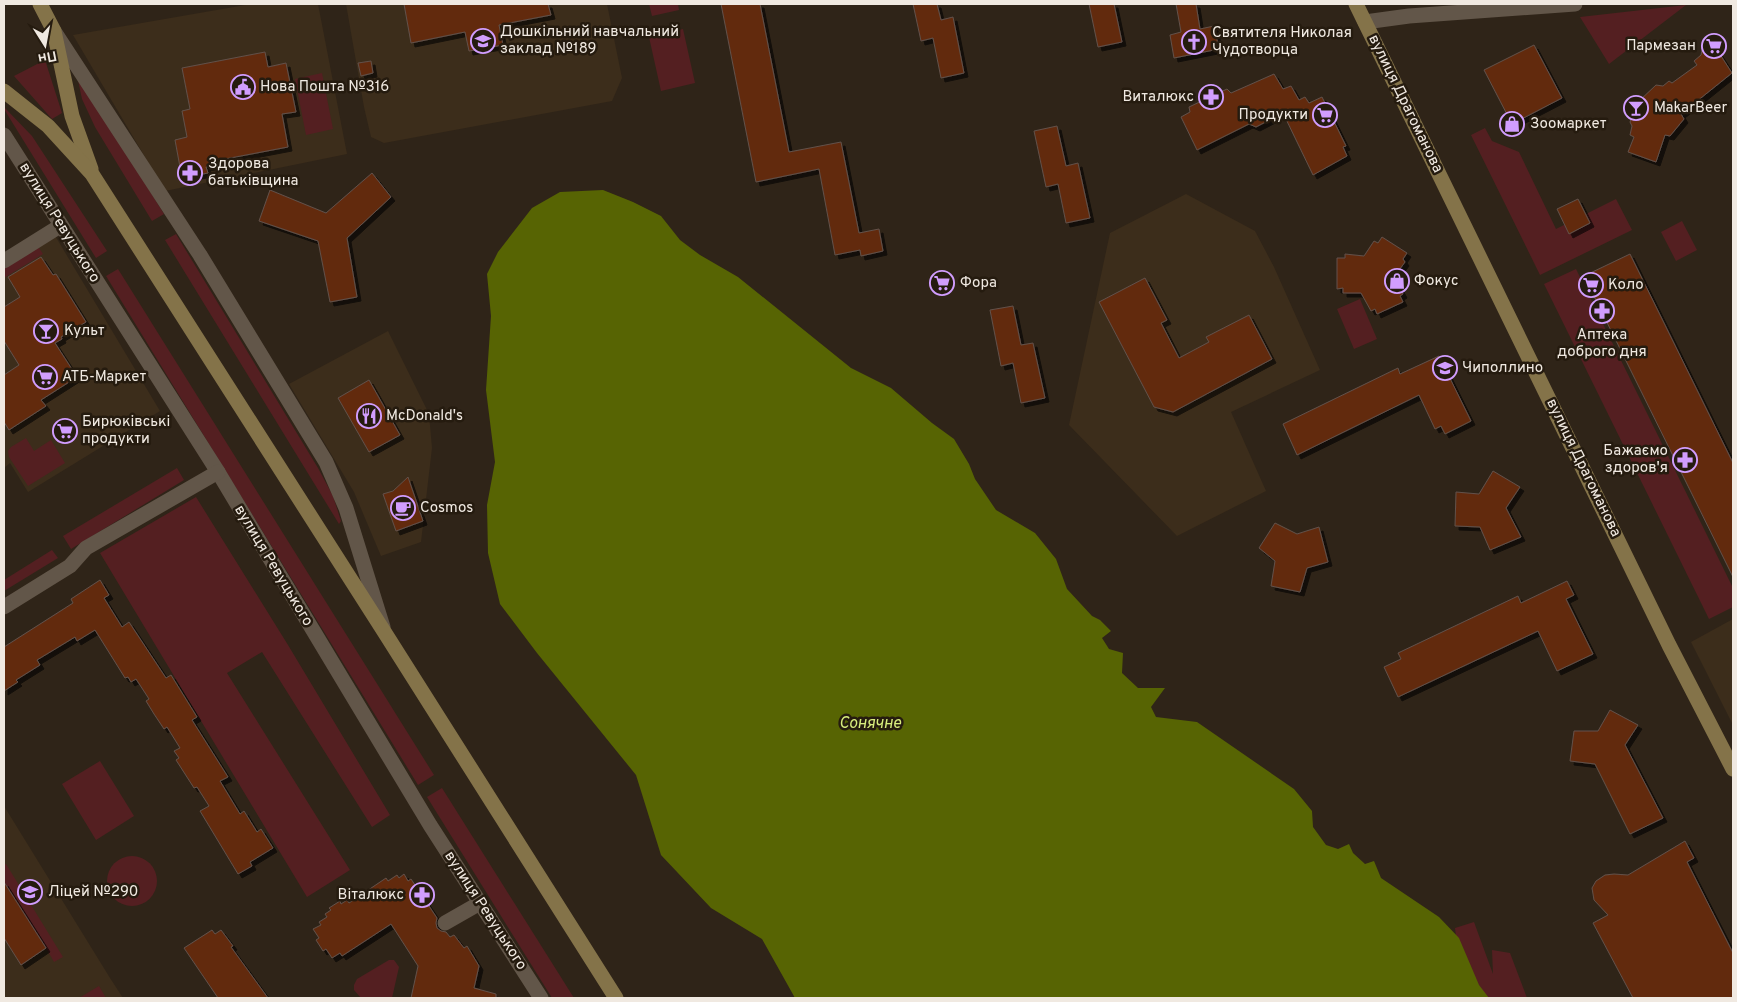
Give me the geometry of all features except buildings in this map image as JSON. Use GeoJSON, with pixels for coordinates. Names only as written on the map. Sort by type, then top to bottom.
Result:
{"type":"FeatureCollection","features":[{"type":"Feature","properties":{"kind":"street"},"geometry":{"type":"LineString","coordinates":[[40,4],[54,31],[200,254],[326,462],[346,508],[385,633]]}},
{"type":"Feature","properties":{"kind":"street","name":"вулиця Драгоманова"},"geometry":{"type":"LineString","coordinates":[[1356,4],[1665,636],[1733,770]]}},
{"type":"Feature","properties":{"kind":"street"},"geometry":{"type":"LineString","coordinates":[[1365,22],[1408,16],[1575,4]]}},
{"type":"Feature","properties":{"kind":"street"},"geometry":{"type":"LineString","coordinates":[[54,31],[72,116],[92,174]]}},
{"type":"Feature","properties":{"kind":"street"},"geometry":{"type":"LineString","coordinates":[[4,91],[48,126],[92,174],[616,998]]}},
{"type":"Feature","properties":{"kind":"street","name":"вулиця Ревуцького"},"geometry":{"type":"LineString","coordinates":[[4,135],[60,226],[218,472],[417,805],[540,998]]}},
{"type":"Feature","properties":{"kind":"street"},"geometry":{"type":"LineString","coordinates":[[4,261],[60,226]]}},
{"type":"Feature","properties":{"kind":"street"},"geometry":{"type":"LineString","coordinates":[[4,607],[70,566],[86,548],[218,472]]}},
{"type":"Feature","properties":{"kind":"street"},"geometry":{"type":"LineString","coordinates":[[444,923],[480,903]]}},
{"type":"Feature","properties":{"kind":"shaded area"},"geometry":{"type":"Polygon","coordinates":[[[251,4],[318,4],[347,154],[165,191],[73,35],[251,4]]]}},
{"type":"Feature","properties":{"kind":"shaded area","name":"Дошкільний навчальний заклад №189"},"geometry":{"type":"Polygon","coordinates":[[[346,4],[607,4],[622,78],[612,101],[384,143],[371,137],[346,4]]]}},
{"type":"Feature","properties":{"kind":"shaded area"},"geometry":{"type":"Polygon","coordinates":[[[649,4],[678,4],[679,10],[652,16],[649,4]]]}},
{"type":"Feature","properties":{"kind":"shaded area"},"geometry":{"type":"Polygon","coordinates":[[[1686,5],[1609,64],[1580,17],[1686,5]]]}},
{"type":"Feature","properties":{"kind":"shaded area"},"geometry":{"type":"Polygon","coordinates":[[[683,29],[695,83],[661,91],[649,37],[683,29]]]}},
{"type":"Feature","properties":{"kind":"shaded area"},"geometry":{"type":"Polygon","coordinates":[[[45,60],[62,113],[52,119],[14,76],[45,60]]]}},
{"type":"Feature","properties":{"kind":"shaded area"},"geometry":{"type":"Polygon","coordinates":[[[76,71],[164,214],[152,221],[95,127],[82,99],[76,71]]]}},
{"type":"Feature","properties":{"kind":"shaded area"},"geometry":{"type":"Polygon","coordinates":[[[322,73],[333,129],[306,135],[295,79],[322,73]]]}},
{"type":"Feature","properties":{"kind":"shaded area"},"geometry":{"type":"Polygon","coordinates":[[[4,107],[32,136],[107,251],[96,258],[4,107]]]}},
{"type":"Feature","properties":{"kind":"shaded area"},"geometry":{"type":"Polygon","coordinates":[[[1485,128],[1492,141],[1519,152],[1556,229],[1616,199],[1632,230],[1540,275],[1471,135],[1485,128]]]}},
{"type":"Feature","properties":{"kind":"shaded area"},"geometry":{"type":"Polygon","coordinates":[[[1186,194],[1255,231],[1274,267],[1320,370],[1231,412],[1266,491],[1177,536],[1069,425],[1110,233],[1186,194]]]}},
{"type":"Feature","properties":{"kind":"shaded area"},"geometry":{"type":"Polygon","coordinates":[[[1682,221],[1697,250],[1676,261],[1661,232],[1682,221]]]}},
{"type":"Feature","properties":{"kind":"shaded area"},"geometry":{"type":"Polygon","coordinates":[[[54,234],[160,411],[28,492],[10,463],[4,468],[4,266],[54,234]]]}},
{"type":"Feature","properties":{"kind":"shaded area"},"geometry":{"type":"Polygon","coordinates":[[[176,234],[318,468],[333,496],[341,521],[339,524],[165,240],[176,234]]]}},
{"type":"Feature","properties":{"kind":"shaded area"},"geometry":{"type":"Polygon","coordinates":[[[37,245],[43,254],[4,278],[4,266],[37,245]]]}},
{"type":"Feature","properties":{"kind":"shaded area"},"geometry":{"type":"Polygon","coordinates":[[[118,269],[434,775],[418,785],[106,276],[118,269]]]}},
{"type":"Feature","properties":{"kind":"shaded area"},"geometry":{"type":"Polygon","coordinates":[[[1576,269],[1733,588],[1733,607],[1709,619],[1544,284],[1576,269]]]}},
{"type":"Feature","properties":{"kind":"shaded area"},"geometry":{"type":"Polygon","coordinates":[[[1360,299],[1377,339],[1354,349],[1337,309],[1360,299]]]}},
{"type":"Feature","properties":{"kind":"shaded area"},"geometry":{"type":"Polygon","coordinates":[[[388,331],[429,414],[432,448],[421,542],[381,556],[354,492],[289,384],[388,331]]]}},
{"type":"Feature","properties":{"kind":"shaded area"},"geometry":{"type":"Polygon","coordinates":[[[26,438],[34,451],[51,440],[65,463],[28,486],[9,457],[8,451],[26,438]]]}},
{"type":"Feature","properties":{"kind":"shaded area"},"geometry":{"type":"Polygon","coordinates":[[[177,468],[184,480],[71,549],[63,536],[177,468]]]}},
{"type":"Feature","properties":{"kind":"shaded area"},"geometry":{"type":"Polygon","coordinates":[[[196,497],[390,815],[372,827],[262,652],[227,673],[350,870],[307,897],[100,553],[196,497]]]}},
{"type":"Feature","properties":{"kind":"shaded area"},"geometry":{"type":"Polygon","coordinates":[[[52,550],[58,558],[4,591],[4,580],[52,550]]]}},
{"type":"Feature","properties":{"kind":"shaded area"},"geometry":{"type":"Polygon","coordinates":[[[1733,619],[1733,725],[1691,642],[1733,619]]]}},
{"type":"Feature","properties":{"kind":"shaded area"},"geometry":{"type":"Polygon","coordinates":[[[100,761],[134,816],[96,840],[62,784],[100,761]]]}},
{"type":"Feature","properties":{"kind":"shaded area"},"geometry":{"type":"Polygon","coordinates":[[[442,788],[574,998],[552,998],[427,797],[442,788]]]}},
{"type":"Feature","properties":{"kind":"shaded area","name":"Ліцей №290"},"geometry":{"type":"Polygon","coordinates":[[[4,806],[110,978],[123,998],[4,998],[4,806]]]}},
{"type":"Feature","properties":{"kind":"shaded area"},"geometry":{"type":"Polygon","coordinates":[[[132,856],[150,863],[157,881],[150,899],[132,906],[114,899],[107,881],[114,863],[132,856]]]}},
{"type":"Feature","properties":{"kind":"shaded area"},"geometry":{"type":"Polygon","coordinates":[[[6,864],[63,957],[54,962],[4,882],[4,865],[6,864]]]}},
{"type":"Feature","properties":{"kind":"shaded area"},"geometry":{"type":"Polygon","coordinates":[[[1474,922],[1493,974],[1492,950],[1510,953],[1527,998],[1481,998],[1460,971],[1455,928],[1474,922]]]}},
{"type":"Feature","properties":{"kind":"shaded area"},"geometry":{"type":"Polygon","coordinates":[[[389,960],[394,960],[399,967],[392,998],[361,998],[354,990],[357,979],[389,960]]]}},
{"type":"Feature","properties":{"kind":"shaded area"},"geometry":{"type":"Polygon","coordinates":[[[99,986],[106,998],[79,998],[99,986]]]}},
{"type":"Feature","properties":{"kind":"water","name":"Сонячне"},"geometry":{"type":"Polygon","coordinates":[[[603,190],[661,216],[680,240],[700,255],[738,277],[851,368],[891,388],[954,439],[969,464],[975,479],[996,510],[1035,533],[1056,559],[1067,589],[1092,616],[1100,620],[1111,631],[1102,638],[1109,649],[1123,653],[1122,673],[1138,688],[1165,688],[1151,707],[1156,717],[1197,722],[1294,789],[1312,811],[1313,827],[1326,845],[1338,849],[1349,844],[1353,853],[1365,864],[1374,861],[1381,878],[1439,917],[1459,938],[1479,985],[1489,998],[795,998],[762,939],[711,908],[661,855],[636,775],[537,653],[500,604],[488,553],[487,505],[495,462],[486,390],[491,316],[487,274],[498,252],[532,208],[560,192],[603,190]]]}},
{"type":"Feature","properties":{"kind":"place","name":"Дошкільний навчальний заклад №189"},"geometry":{"type":"Point","coordinates":[483,41]}},
{"type":"Feature","properties":{"kind":"place","name":"Святителя Николая Чудотворца"},"geometry":{"type":"Point","coordinates":[1194,42]}},
{"type":"Feature","properties":{"kind":"place","name":"Пармезан"},"geometry":{"type":"Point","coordinates":[1714,46]}},
{"type":"Feature","properties":{"kind":"place","name":"Нова Пошта №316"},"geometry":{"type":"Point","coordinates":[243,87]}},
{"type":"Feature","properties":{"kind":"place","name":"Виталюкс"},"geometry":{"type":"Point","coordinates":[1211,97]}},
{"type":"Feature","properties":{"kind":"place","name":"MakarBeer"},"geometry":{"type":"Point","coordinates":[1636,108]}},
{"type":"Feature","properties":{"kind":"place","name":"Продукти"},"geometry":{"type":"Point","coordinates":[1325,115]}},
{"type":"Feature","properties":{"kind":"place","name":"Зоомаркет"},"geometry":{"type":"Point","coordinates":[1512,124]}},
{"type":"Feature","properties":{"kind":"place","name":"Здорова батьківщина"},"geometry":{"type":"Point","coordinates":[190,173]}},
{"type":"Feature","properties":{"kind":"place","name":"Фокус"},"geometry":{"type":"Point","coordinates":[1397,281]}},
{"type":"Feature","properties":{"kind":"place","name":"Фора"},"geometry":{"type":"Point","coordinates":[942,283]}},
{"type":"Feature","properties":{"kind":"place","name":"Коло"},"geometry":{"type":"Point","coordinates":[1591,285]}},
{"type":"Feature","properties":{"kind":"place","name":"Аптека доброго дня"},"geometry":{"type":"Point","coordinates":[1602,311]}},
{"type":"Feature","properties":{"kind":"place","name":"Культ"},"geometry":{"type":"Point","coordinates":[46,331]}},
{"type":"Feature","properties":{"kind":"place","name":"Чиполлино"},"geometry":{"type":"Point","coordinates":[1445,368]}},
{"type":"Feature","properties":{"kind":"place","name":"АТБ-Маркет"},"geometry":{"type":"Point","coordinates":[45,377]}},
{"type":"Feature","properties":{"kind":"place","name":"McDonald's"},"geometry":{"type":"Point","coordinates":[369,416]}},
{"type":"Feature","properties":{"kind":"place","name":"Бирюківські продукти"},"geometry":{"type":"Point","coordinates":[65,431]}},
{"type":"Feature","properties":{"kind":"place","name":"Бажаємо здоров'я"},"geometry":{"type":"Point","coordinates":[1685,460]}},
{"type":"Feature","properties":{"kind":"place","name":"Cosmos"},"geometry":{"type":"Point","coordinates":[403,508]}},
{"type":"Feature","properties":{"kind":"place","name":"Ліцей №290"},"geometry":{"type":"Point","coordinates":[30,892]}},
{"type":"Feature","properties":{"kind":"place","name":"Віталюкс"},"geometry":{"type":"Point","coordinates":[422,895]}}]}
